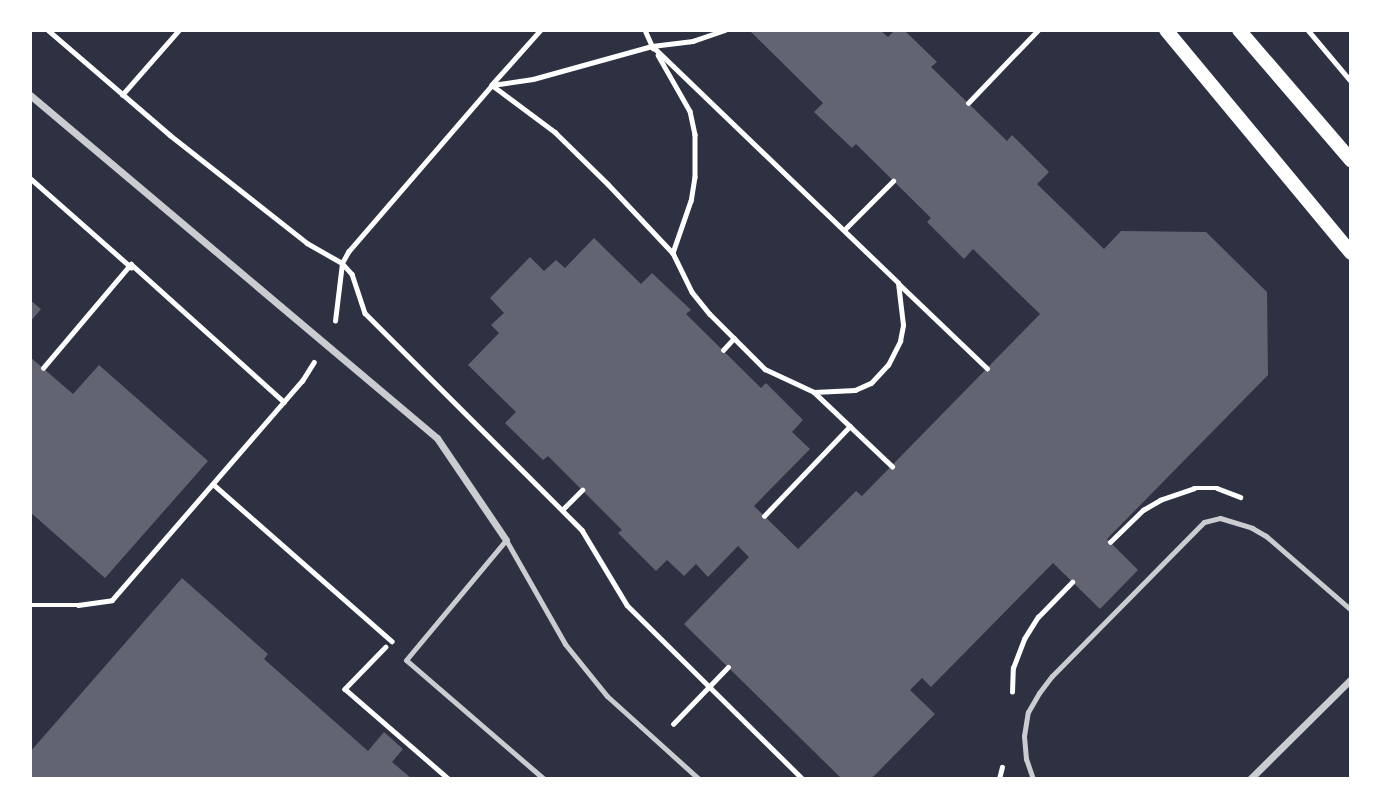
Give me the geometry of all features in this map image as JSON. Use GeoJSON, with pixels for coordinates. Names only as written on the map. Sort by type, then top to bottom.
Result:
{"type":"FeatureCollection","features":[{"type":"Feature","properties":{"kind":"main road"},"geometry":{"type":"LineString","coordinates":[[1166,30],[1351,253]]}},
{"type":"Feature","properties":{"kind":"main road"},"geometry":{"type":"LineString","coordinates":[[1239,30],[1351,160]]}},
{"type":"Feature","properties":{"kind":"street"},"geometry":{"type":"LineString","coordinates":[[30,95],[437,438],[506,540]]}},
{"type":"Feature","properties":{"kind":"street"},"geometry":{"type":"LineString","coordinates":[[1250,779],[1351,679]]}},
{"type":"Feature","properties":{"kind":"lane"},"geometry":{"type":"LineString","coordinates":[[1033,779],[1026,759],[1024,736],[1028,712],[1039,693],[1052,676],[1204,523],[1220,518],[1252,528],[1351,610]]}},
{"type":"Feature","properties":{"kind":"lane"},"geometry":{"type":"LineString","coordinates":[[544,779],[406,660],[506,540],[565,644],[607,696],[699,779]]}},
{"type":"Feature","properties":{"kind":"path"},"geometry":{"type":"LineString","coordinates":[[48,30],[122,95],[307,243],[342,263],[352,274],[365,313],[563,509],[592,542],[608,576],[627,606],[803,779]]}},
{"type":"Feature","properties":{"kind":"path"},"geometry":{"type":"LineString","coordinates":[[122,95],[180,30]]}},
{"type":"Feature","properties":{"kind":"path"},"geometry":{"type":"LineString","coordinates":[[30,605],[78,605],[112,600],[284,402],[326,344],[334,330],[342,263],[348,252],[541,30]]}},
{"type":"Feature","properties":{"kind":"path"},"geometry":{"type":"LineString","coordinates":[[645,30],[690,111],[695,134],[695,177],[691,201],[673,253]]}},
{"type":"Feature","properties":{"kind":"path"},"geometry":{"type":"LineString","coordinates":[[492,85],[533,79],[652,46],[692,41],[725,30]]}},
{"type":"Feature","properties":{"kind":"path"},"geometry":{"type":"LineString","coordinates":[[968,103],[1038,30]]}},
{"type":"Feature","properties":{"kind":"path"},"geometry":{"type":"LineString","coordinates":[[1308,30],[1351,81]]}},
{"type":"Feature","properties":{"kind":"path"},"geometry":{"type":"LineString","coordinates":[[652,46],[987,368]]}},
{"type":"Feature","properties":{"kind":"path"},"geometry":{"type":"LineString","coordinates":[[492,85],[555,132],[673,253],[692,292],[765,369],[814,392],[892,466]]}},
{"type":"Feature","properties":{"kind":"path"},"geometry":{"type":"LineString","coordinates":[[30,178],[129,266],[131,264],[284,402]]}},
{"type":"Feature","properties":{"kind":"path"},"geometry":{"type":"LineString","coordinates":[[845,229],[893,180]]}},
{"type":"Feature","properties":{"kind":"path"},"geometry":{"type":"LineString","coordinates":[[43,368],[129,266]]}},
{"type":"Feature","properties":{"kind":"path"},"geometry":{"type":"LineString","coordinates":[[814,392],[855,390],[871,383],[888,365],[903,325],[898,283]]}},
{"type":"Feature","properties":{"kind":"path"},"geometry":{"type":"LineString","coordinates":[[723,350],[734,338]]}},
{"type":"Feature","properties":{"kind":"path"},"geometry":{"type":"LineString","coordinates":[[764,516],[850,426]]}},
{"type":"Feature","properties":{"kind":"path"},"geometry":{"type":"LineString","coordinates":[[213,484],[392,640],[345,689],[449,779]]}},
{"type":"Feature","properties":{"kind":"path"},"geometry":{"type":"LineString","coordinates":[[563,509],[582,490]]}},
{"type":"Feature","properties":{"kind":"path"},"geometry":{"type":"LineString","coordinates":[[656,742],[728,667]]}},
{"type":"Feature","properties":{"kind":"building"},"geometry":{"type":"Polygon","coordinates":[[[880,30],[888,37],[895,30],[904,30],[937,62],[931,67],[1007,141],[1012,135],[1049,172],[1037,184],[1104,249],[1121,231],[1206,232],[1267,292],[1268,375],[1107,539],[1138,570],[1100,609],[1053,563],[931,687],[922,678],[910,690],[935,714],[871,779],[842,779],[684,624],[749,557],[738,546],[708,577],[696,564],[684,576],[667,560],[656,571],[618,533],[622,530],[548,456],[543,460],[505,423],[516,412],[468,365],[499,333],[491,325],[504,313],[490,298],[530,257],[544,271],[556,260],[565,268],[594,238],[641,284],[652,273],[691,310],[686,314],[761,388],[766,383],[803,420],[792,432],[810,449],[754,506],[798,549],[856,491],[862,496],[1040,314],[973,249],[964,259],[927,222],[931,218],[856,144],[852,148],[814,112],[823,103],[751,32],[880,30]]]}},
{"type":"Feature","properties":{"kind":"building"},"geometry":{"type":"Polygon","coordinates":[[[30,300],[41,309],[30,322],[30,300]]]}},
{"type":"Feature","properties":{"kind":"building"},"geometry":{"type":"Polygon","coordinates":[[[30,357],[73,394],[99,365],[208,461],[105,578],[30,512],[30,357]]]}},
{"type":"Feature","properties":{"kind":"building"},"geometry":{"type":"Polygon","coordinates":[[[182,578],[268,654],[264,659],[368,751],[384,732],[403,749],[392,762],[412,779],[30,779],[30,752],[182,578]]]}}]}
